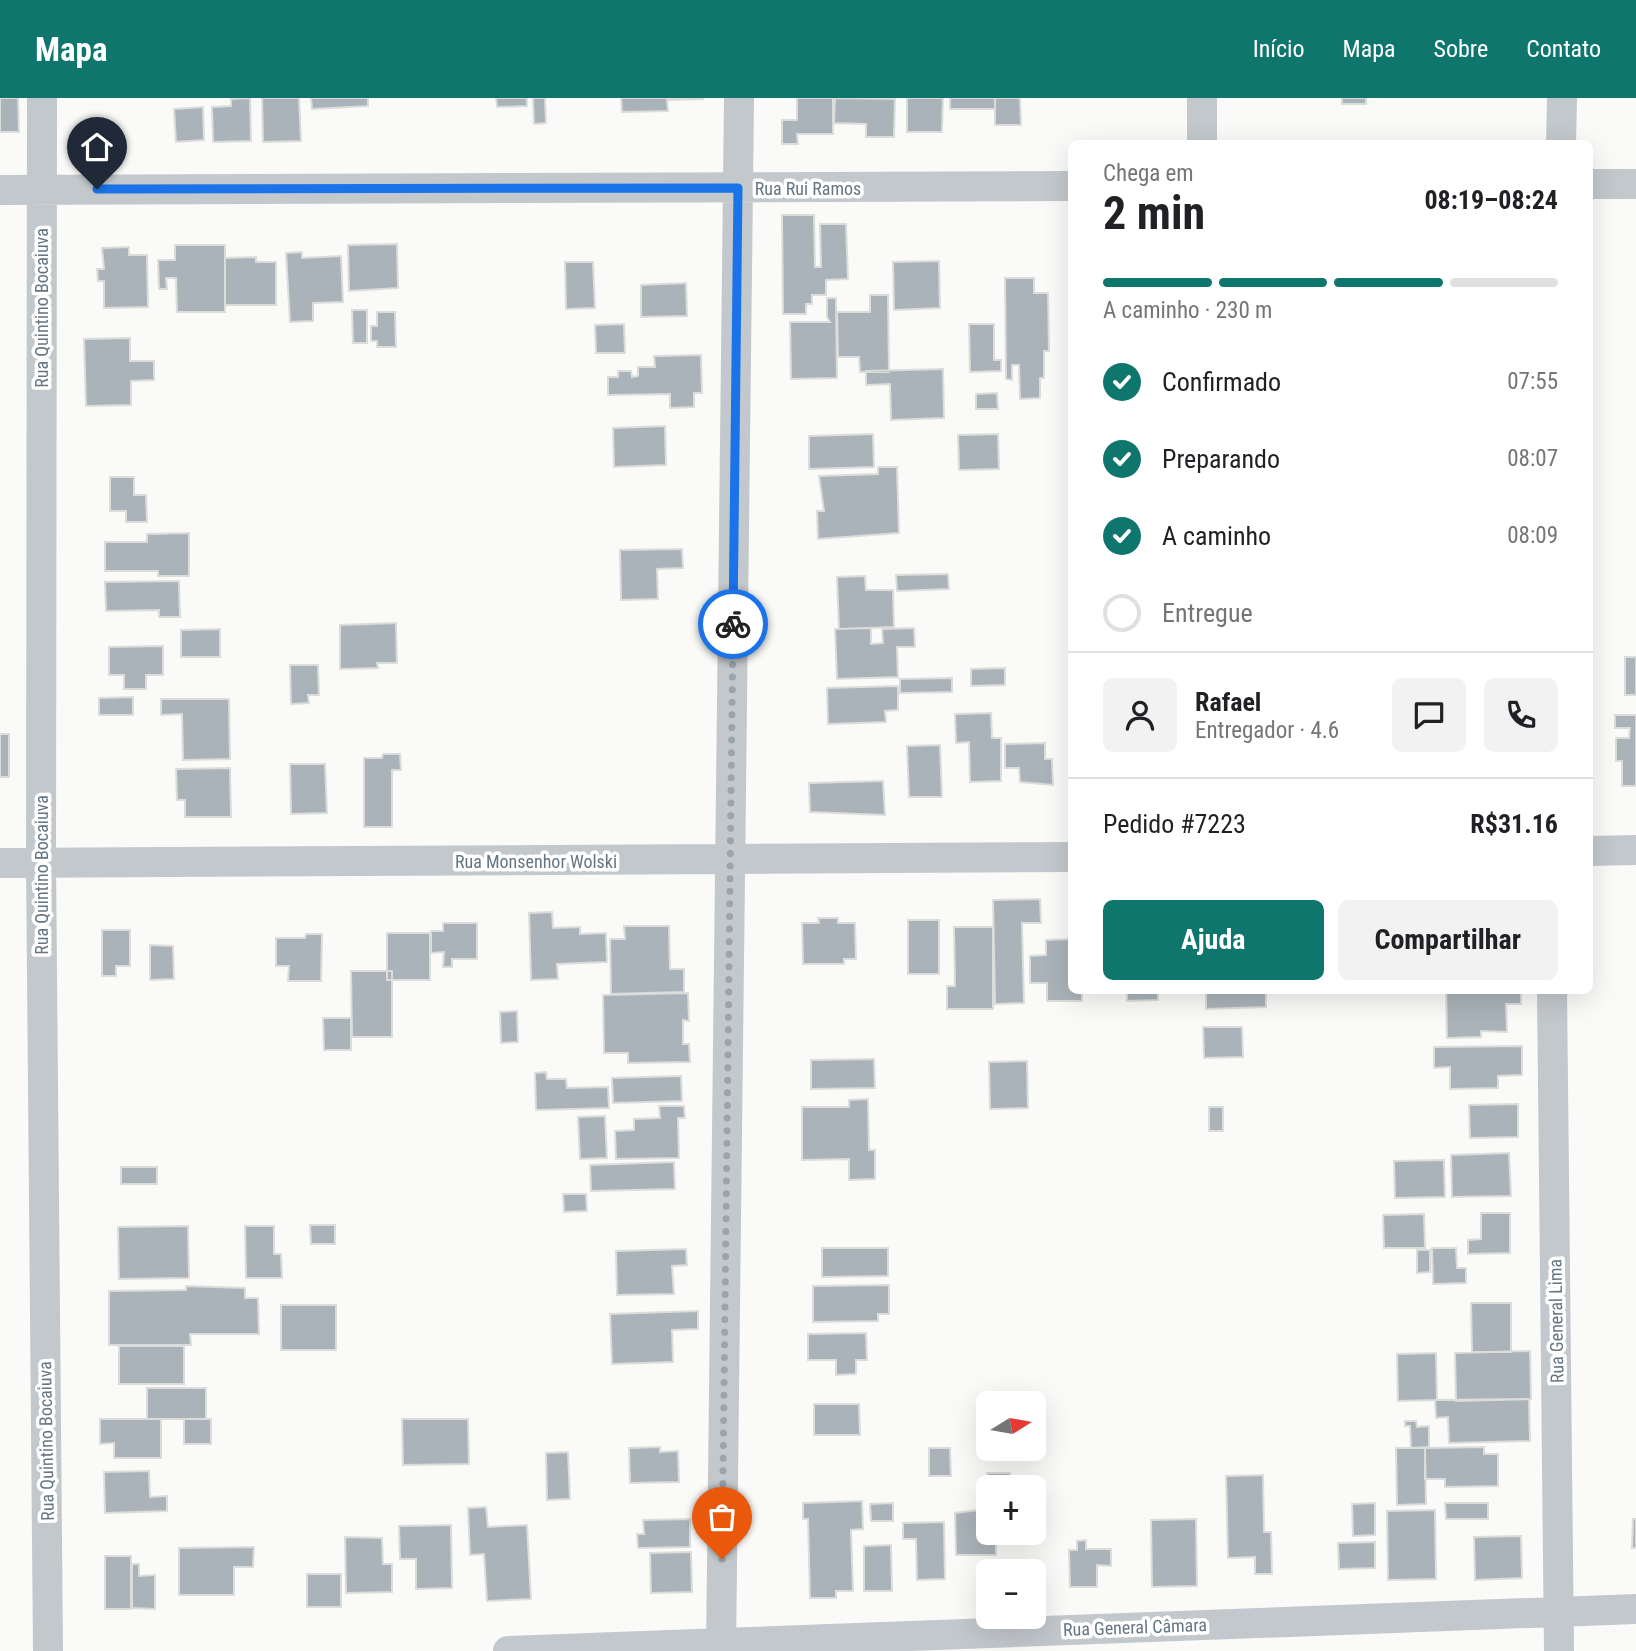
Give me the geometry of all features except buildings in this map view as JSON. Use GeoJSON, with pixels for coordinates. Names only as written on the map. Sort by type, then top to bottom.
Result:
{"type":"FeatureCollection","features":[{"type":"Feature","properties":{"kind":"street","name":"Rua Quintino Bocaiuva"},"geometry":{"type":"LineString","coordinates":[[42,98],[41,862],[48,1651]]}},
{"type":"Feature","properties":{"kind":"street"},"geometry":{"type":"LineString","coordinates":[[721,1647],[738,98]]}},
{"type":"Feature","properties":{"kind":"street"},"geometry":{"type":"LineString","coordinates":[[1202,98],[1202,140]]}},
{"type":"Feature","properties":{"kind":"street"},"geometry":{"type":"LineString","coordinates":[[1561,140],[1562,98]]}},
{"type":"Feature","properties":{"kind":"street"},"geometry":{"type":"LineString","coordinates":[[1593,184],[1636,184]]}},
{"type":"Feature","properties":{"kind":"street","name":"Rua Rui Ramos"},"geometry":{"type":"LineString","coordinates":[[0,190],[1068,187]]}},
{"type":"Feature","properties":{"kind":"street"},"geometry":{"type":"LineString","coordinates":[[1593,851],[1636,850]]}},
{"type":"Feature","properties":{"kind":"street","name":"Rua Monsenhor Wolski"},"geometry":{"type":"LineString","coordinates":[[0,863],[1068,857]]}},
{"type":"Feature","properties":{"kind":"street","name":"Rua General Lima"},"geometry":{"type":"LineString","coordinates":[[1552,994],[1559,1651]]}},
{"type":"Feature","properties":{"kind":"street","name":"Rua General Câmara"},"geometry":{"type":"LineString","coordinates":[[508,1651],[721,1647],[1636,1609]]}},
{"type":"Feature","properties":{"kind":"way so far"},"geometry":{"type":"LineString","coordinates":[[722,1559],[733,624]]}},
{"type":"Feature","properties":{"kind":"route"},"geometry":{"type":"LineString","coordinates":[[97,189],[738,188],[733,624]]}}]}
